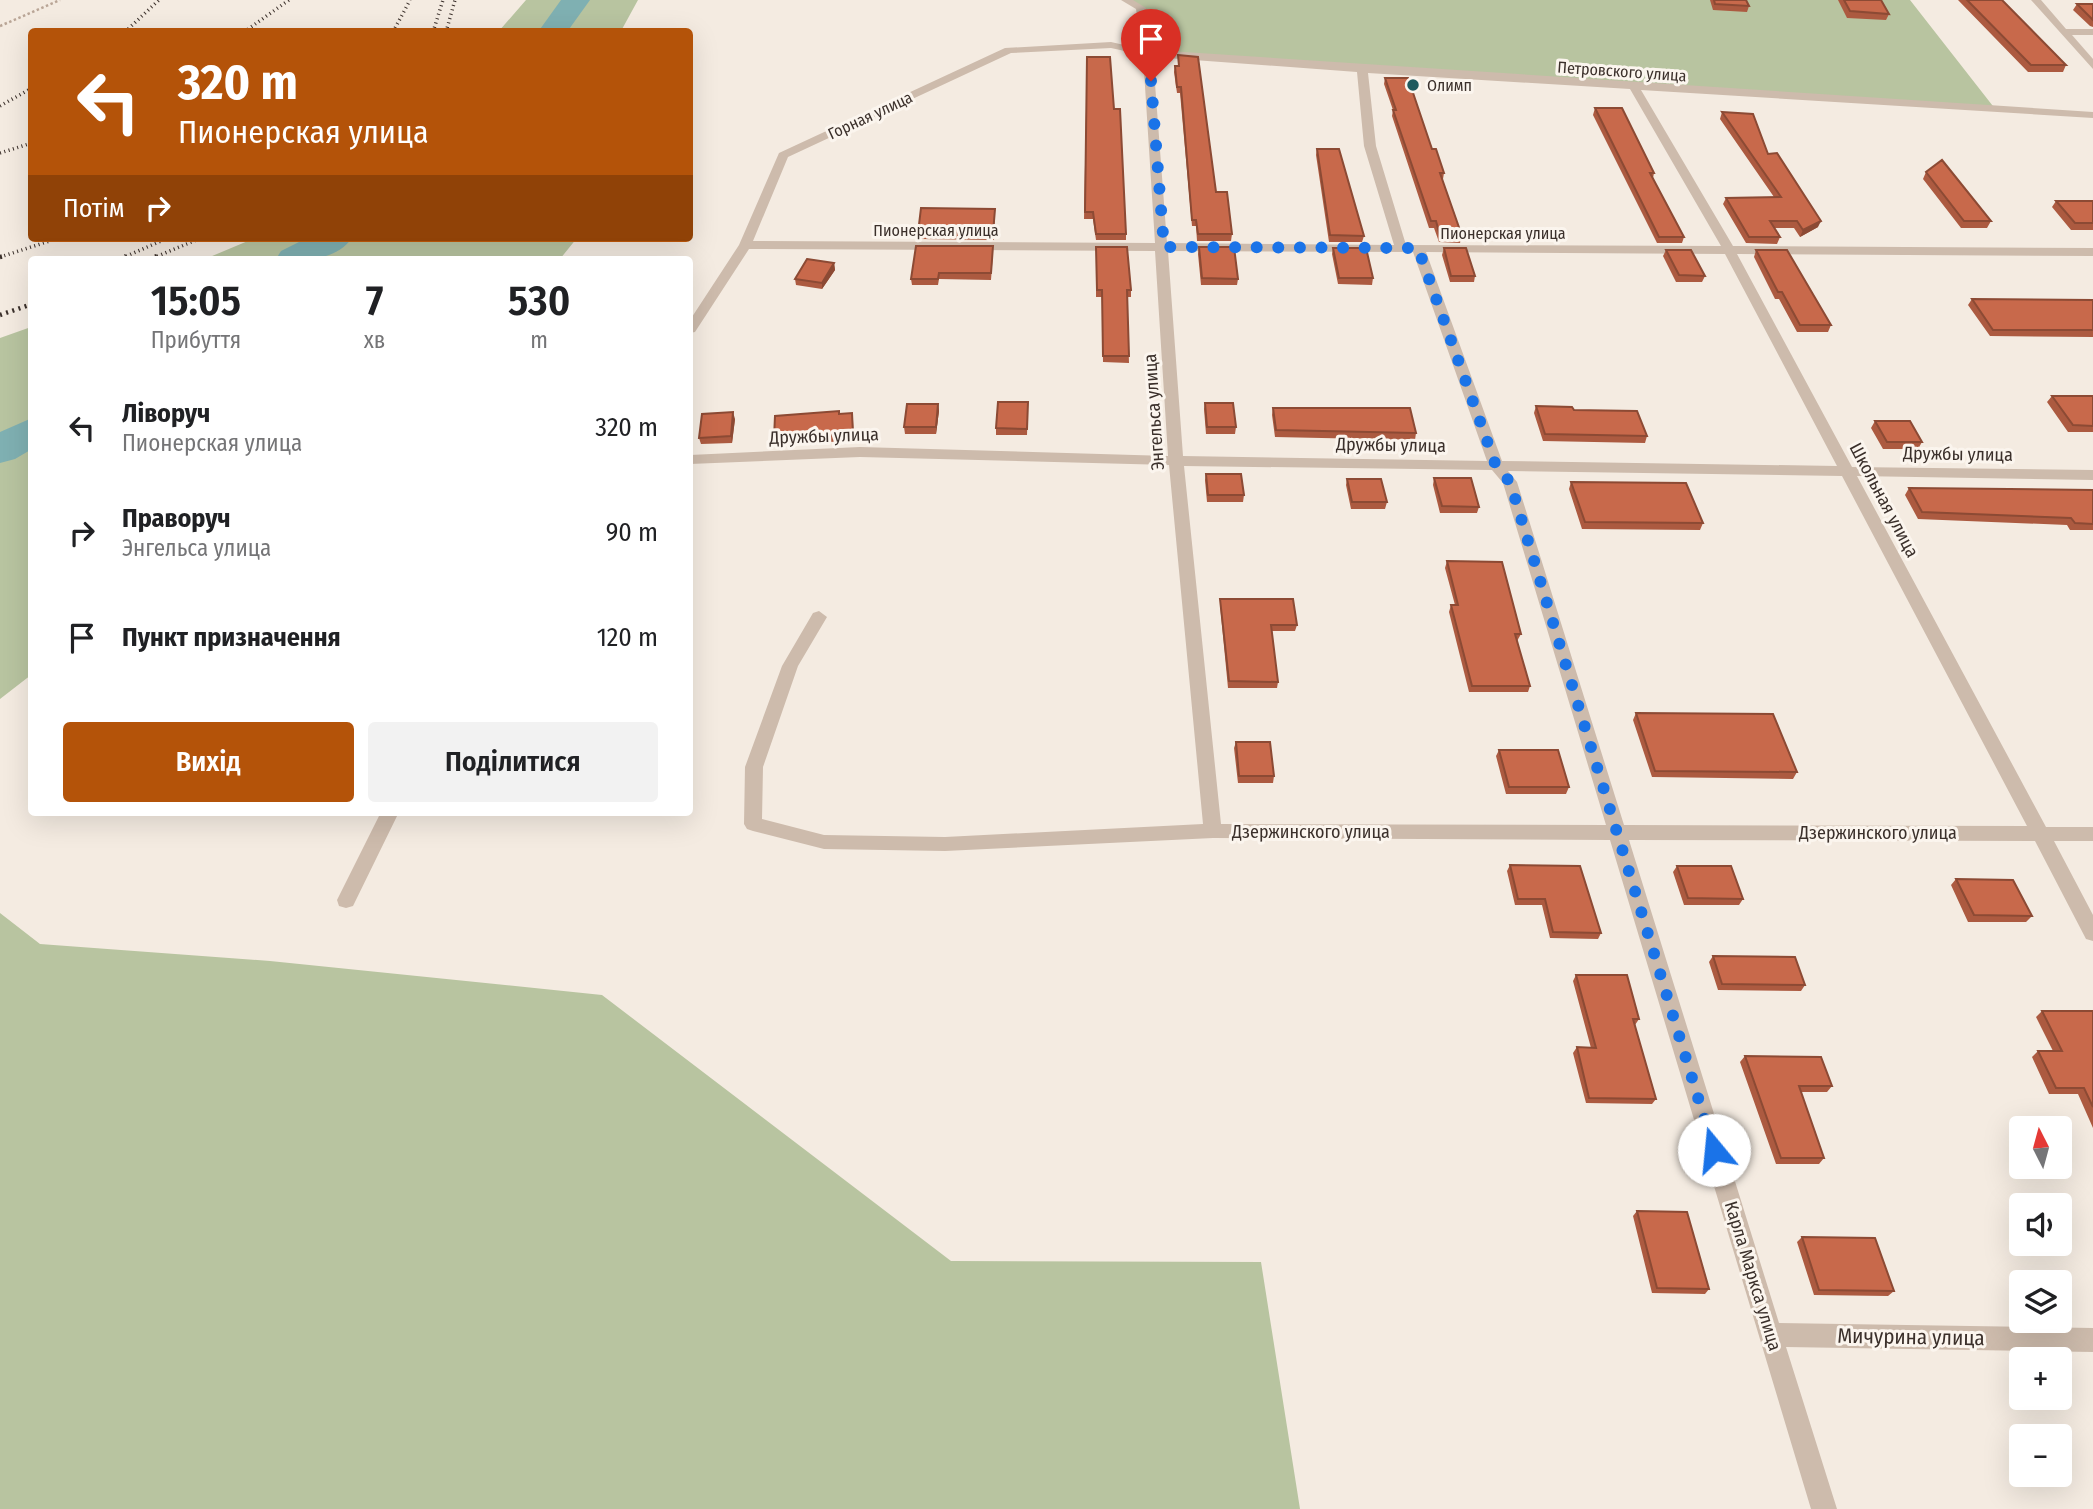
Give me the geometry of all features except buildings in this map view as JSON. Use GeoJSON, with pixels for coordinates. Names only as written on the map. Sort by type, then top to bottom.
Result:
{"type":"FeatureCollection","features":[{"type":"Feature","properties":{"kind":"street","name":"Энгельса улица"},"geometry":{"type":"LineString","coordinates":[[1126,0],[1141,8],[1148,53],[1164,247],[1176,461],[1213,831]]}},
{"type":"Feature","properties":{"kind":"street"},"geometry":{"type":"LineString","coordinates":[[2036,0],[2093,66]]}},
{"type":"Feature","properties":{"kind":"street"},"geometry":{"type":"LineString","coordinates":[[2066,32],[2093,32]]}},
{"type":"Feature","properties":{"kind":"street","name":"Горная улица"},"geometry":{"type":"LineString","coordinates":[[693,324],[745,245],[783,155],[1009,50],[1111,45],[1148,53]]}},
{"type":"Feature","properties":{"kind":"street","name":"Петровского улица"},"geometry":{"type":"LineString","coordinates":[[1148,53],[1635,88],[2093,115]]}},
{"type":"Feature","properties":{"kind":"street","name":"Карла Маркса улица"},"geometry":{"type":"LineString","coordinates":[[1362,69],[1370,146],[1496,466],[1510,482],[1824,1509]]}},
{"type":"Feature","properties":{"kind":"street","name":"Школьная улица"},"geometry":{"type":"LineString","coordinates":[[1635,88],[1729,250],[2093,933]]}},
{"type":"Feature","properties":{"kind":"street","name":"Пионерская улица"},"geometry":{"type":"LineString","coordinates":[[745,245],[2093,252]]}},
{"type":"Feature","properties":{"kind":"street","name":"Дружбы улица"},"geometry":{"type":"LineString","coordinates":[[693,460],[860,452],[1176,461],[2093,475]]}},
{"type":"Feature","properties":{"kind":"street","name":"Дзержинского улица"},"geometry":{"type":"LineString","coordinates":[[820,617],[790,666],[754,767],[753,824],[824,842],[945,844],[1213,831],[2093,834]]}},
{"type":"Feature","properties":{"kind":"street"},"geometry":{"type":"LineString","coordinates":[[346,900],[388,816]]}},
{"type":"Feature","properties":{"kind":"street","name":"Мичурина улица"},"geometry":{"type":"LineString","coordinates":[[1771,1335],[2093,1340]]}},
{"type":"Feature","properties":{"kind":"path"},"geometry":{"type":"LineString","coordinates":[[0,26],[60,0]]}},
{"type":"Feature","properties":{"kind":"green space"},"geometry":{"type":"Polygon","coordinates":[[[526,0],[638,0],[623,28],[502,28],[526,0]]]}},
{"type":"Feature","properties":{"kind":"green space"},"geometry":{"type":"Polygon","coordinates":[[[1126,0],[1910,0],[1996,110],[1148,53],[1141,8],[1126,0]]]}},
{"type":"Feature","properties":{"kind":"green space"},"geometry":{"type":"Polygon","coordinates":[[[245,242],[574,242],[562,256],[212,256],[245,242]]]}},
{"type":"Feature","properties":{"kind":"green space"},"geometry":{"type":"Polygon","coordinates":[[[28,328],[28,677],[0,699],[0,338],[28,328]]]}},
{"type":"Feature","properties":{"kind":"green space"},"geometry":{"type":"Polygon","coordinates":[[[0,913],[40,944],[270,961],[602,995],[951,1261],[1261,1262],[1300,1509],[0,1509],[0,913]]]}},
{"type":"Feature","properties":{"kind":"waterway"},"geometry":{"type":"LineString","coordinates":[[555,28],[576,0]]}},
{"type":"Feature","properties":{"kind":"waterway"},"geometry":{"type":"LineString","coordinates":[[300,256],[326,242]]}},
{"type":"Feature","properties":{"kind":"waterway"},"geometry":{"type":"LineString","coordinates":[[0,450],[28,433]]}},
{"type":"Feature","properties":{"kind":"railway"},"geometry":{"type":"LineString","coordinates":[[129,28],[159,0]]}},
{"type":"Feature","properties":{"kind":"railway"},"geometry":{"type":"LineString","coordinates":[[250,28],[289,0]]}},
{"type":"Feature","properties":{"kind":"railway"},"geometry":{"type":"LineString","coordinates":[[395,28],[410,0]]}},
{"type":"Feature","properties":{"kind":"railway"},"geometry":{"type":"LineString","coordinates":[[434,28],[443,0]]}},
{"type":"Feature","properties":{"kind":"railway"},"geometry":{"type":"LineString","coordinates":[[447,28],[455,0]]}},
{"type":"Feature","properties":{"kind":"railway"},"geometry":{"type":"LineString","coordinates":[[0,106],[28,90]]}},
{"type":"Feature","properties":{"kind":"railway"},"geometry":{"type":"LineString","coordinates":[[0,153],[28,144]]}},
{"type":"Feature","properties":{"kind":"railway"},"geometry":{"type":"LineString","coordinates":[[4,256],[0,257],[47,242]]}},
{"type":"Feature","properties":{"kind":"railway"},"geometry":{"type":"LineString","coordinates":[[127,256],[159,242]]}},
{"type":"Feature","properties":{"kind":"railway"},"geometry":{"type":"LineString","coordinates":[[158,256],[191,242]]}},
{"type":"Feature","properties":{"kind":"railway"},"geometry":{"type":"LineString","coordinates":[[0,315],[28,305]]}},
{"type":"Feature","properties":{"kind":"place","name":"Олимп"},"geometry":{"type":"Point","coordinates":[1413,85]}},
{"type":"Feature","properties":{"kind":"route"},"geometry":{"type":"LineString","coordinates":[[1151,81],[1164,247],[1418,248],[1496,466],[1510,482],[1714,1150]]}}]}
